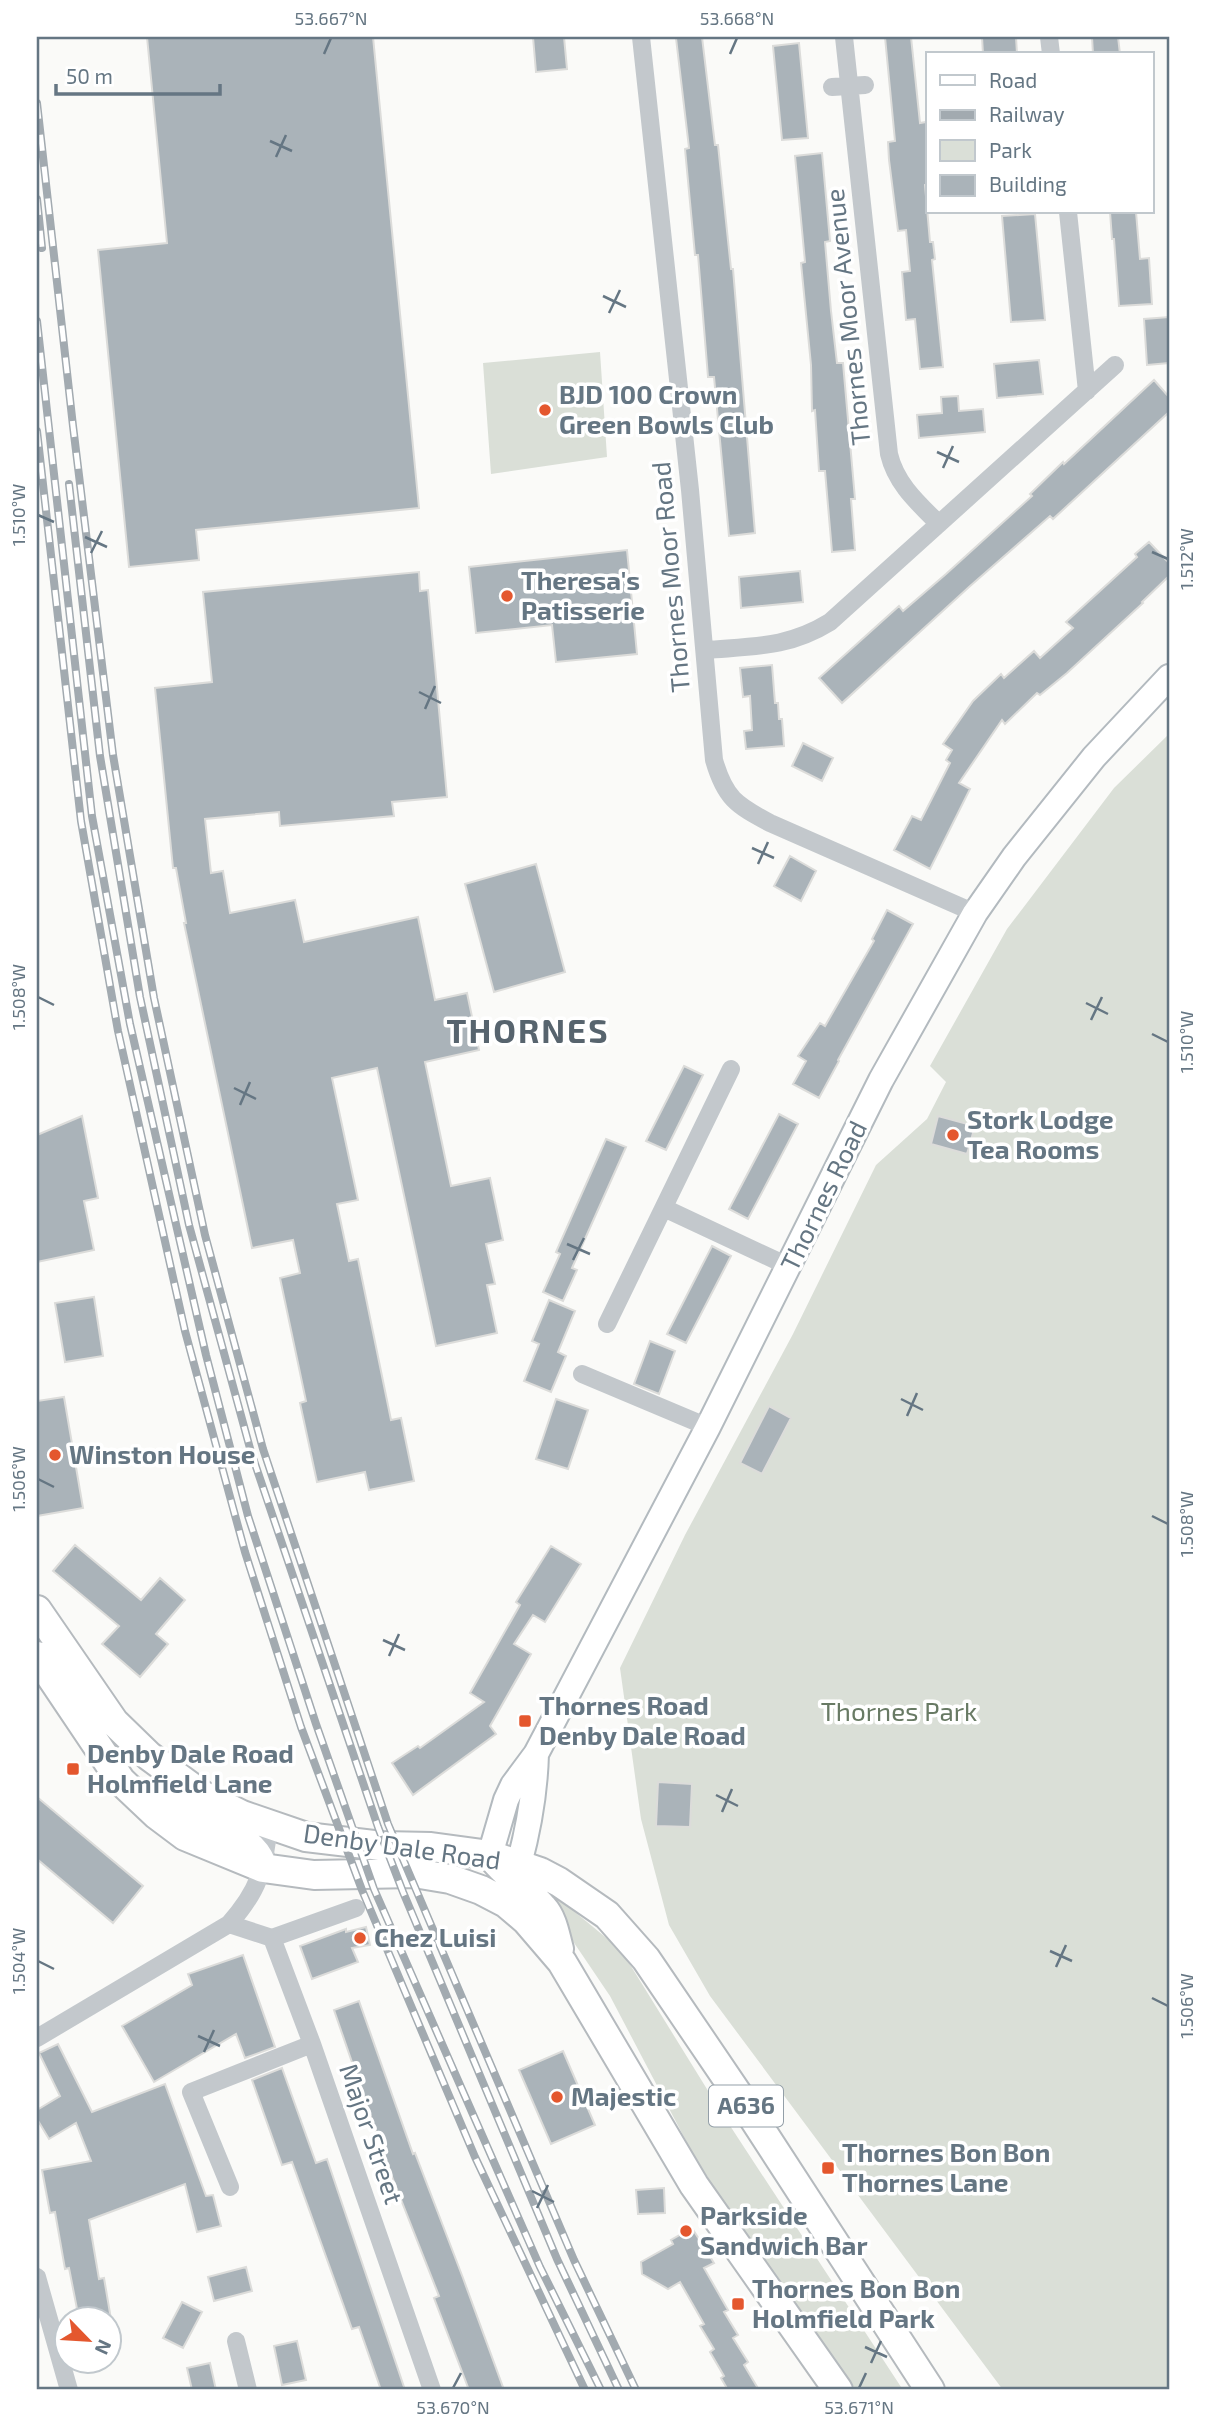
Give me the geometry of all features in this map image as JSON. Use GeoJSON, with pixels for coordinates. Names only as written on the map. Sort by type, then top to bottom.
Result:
{"type":"FeatureCollection","features":[{"type":"Feature","properties":{"kind":"main road","name":"Thornes Road"},"geometry":{"type":"LineString","coordinates":[[505,1864],[531,1821],[536,1754],[790,1267],[881,1080],[975,913],[1014,857],[1094,757],[1169,677]]}},
{"type":"Feature","properties":{"kind":"main road","name":"Denby Dale Road"},"geometry":{"type":"LineString","coordinates":[[37,1610],[114,1722],[131,1739],[202,1795],[269,1826],[306,1837],[382,1846],[431,1847],[505,1864],[559,1882],[607,1915],[646,1959],[741,2099],[930,2390]]}},
{"type":"Feature","properties":{"kind":"main road","name":"Denby Dale Road"},"geometry":{"type":"LineString","coordinates":[[37,1656],[121,1781],[157,1815],[185,1836],[263,1868],[314,1875],[414,1873],[450,1879],[481,1890],[506,1903],[526,1920],[562,1962],[694,2185],[838,2390]]}},
{"type":"Feature","properties":{"kind":"main road","name":"A636"},"geometry":{"type":"LineString","coordinates":[[131,1739],[150,1773],[177,1800],[211,1825],[245,1841],[257,1852],[263,1868]]}},
{"type":"Feature","properties":{"kind":"main road"},"geometry":{"type":"LineString","coordinates":[[481,1890],[505,1864],[544,1909],[553,1926],[562,1962]]}},
{"type":"Feature","properties":{"kind":"street","name":"Thornes Moor Road"},"geometry":{"type":"LineString","coordinates":[[641,37],[706,650],[714,760],[726,792],[743,809],[770,824],[975,913]]}},
{"type":"Feature","properties":{"kind":"street","name":"Thornes Moor Avenue"},"geometry":{"type":"LineString","coordinates":[[844,37],[889,454],[902,485],[939,524]]}},
{"type":"Feature","properties":{"kind":"street"},"geometry":{"type":"LineString","coordinates":[[1068,214],[1087,391]]}},
{"type":"Feature","properties":{"kind":"street"},"geometry":{"type":"LineString","coordinates":[[706,650],[775,644],[817,631],[830,622],[1115,365]]}},
{"type":"Feature","properties":{"kind":"street"},"geometry":{"type":"LineString","coordinates":[[607,1324],[731,1069]]}},
{"type":"Feature","properties":{"kind":"street"},"geometry":{"type":"LineString","coordinates":[[664,1208],[790,1267]]}},
{"type":"Feature","properties":{"kind":"street"},"geometry":{"type":"LineString","coordinates":[[582,1374],[708,1427]]}},
{"type":"Feature","properties":{"kind":"street"},"geometry":{"type":"LineString","coordinates":[[37,2038],[229,1924],[246,1905],[263,1868],[269,1826]]}},
{"type":"Feature","properties":{"kind":"street"},"geometry":{"type":"LineString","coordinates":[[229,1924],[272,1938],[356,1908]]}},
{"type":"Feature","properties":{"kind":"street","name":"Major Street"},"geometry":{"type":"LineString","coordinates":[[272,1938],[312,2044],[432,2390]]}},
{"type":"Feature","properties":{"kind":"street"},"geometry":{"type":"LineString","coordinates":[[230,2187],[191,2092],[312,2044]]}},
{"type":"Feature","properties":{"kind":"street"},"geometry":{"type":"LineString","coordinates":[[37,2277],[69,2390]]}},
{"type":"Feature","properties":{"kind":"street"},"geometry":{"type":"LineString","coordinates":[[236,2341],[247,2390]]}},
{"type":"Feature","properties":{"kind":"green space","name":"BJD 100 Crown Green Bowls Club"},"geometry":{"type":"Polygon","coordinates":[[[600,352],[607,457],[491,474],[483,363],[600,352]]]}},
{"type":"Feature","properties":{"kind":"green space","name":"Thornes Park"},"geometry":{"type":"Polygon","coordinates":[[[1169,734],[1169,2390],[1003,2390],[710,1996],[669,1925],[641,1819],[620,1668],[685,1535],[793,1334],[876,1165],[927,1119],[946,1082],[930,1066],[1007,929],[1114,788],[1169,734]]]}},
{"type":"Feature","properties":{"kind":"green space"},"geometry":{"type":"Polygon","coordinates":[[[539,1891],[564,1903],[621,1950],[723,2115],[903,2390],[856,2390],[789,2301],[695,2158],[610,1996],[539,1891]]]}},
{"type":"Feature","properties":{"kind":"building"},"geometry":{"type":"Polygon","coordinates":[[[147,37],[373,37],[419,508],[196,530],[199,560],[129,567],[98,250],[167,243],[147,37]]]}},
{"type":"Feature","properties":{"kind":"building"},"geometry":{"type":"Polygon","coordinates":[[[533,37],[564,37],[567,69],[536,72],[533,37]]]}},
{"type":"Feature","properties":{"kind":"building"},"geometry":{"type":"Polygon","coordinates":[[[702,37],[733,269],[755,533],[729,536],[714,377],[708,377],[698,255],[695,255],[685,149],[689,148],[676,38],[702,37]]]}},
{"type":"Feature","properties":{"kind":"building"},"geometry":{"type":"Polygon","coordinates":[[[885,37],[911,37],[920,123],[926,122],[926,214],[935,259],[932,260],[943,367],[920,369],[915,319],[906,320],[902,272],[910,271],[906,230],[898,231],[889,160],[888,142],[895,141],[885,37]]]}},
{"type":"Feature","properties":{"kind":"building"},"geometry":{"type":"Polygon","coordinates":[[[982,37],[1016,37],[1017,52],[983,52],[982,37]]]}},
{"type":"Feature","properties":{"kind":"building"},"geometry":{"type":"Polygon","coordinates":[[[1092,37],[1118,37],[1120,52],[1093,52],[1092,37]]]}},
{"type":"Feature","properties":{"kind":"building"},"geometry":{"type":"Polygon","coordinates":[[[799,43],[808,138],[782,140],[773,46],[799,43]]]}},
{"type":"Feature","properties":{"kind":"building"},"geometry":{"type":"Polygon","coordinates":[[[822,153],[830,241],[825,242],[831,311],[837,363],[843,363],[855,499],[851,499],[855,550],[832,552],[825,471],[819,471],[815,410],[812,411],[811,365],[801,263],[805,262],[795,156],[822,153]]]}},
{"type":"Feature","properties":{"kind":"building"},"geometry":{"type":"Polygon","coordinates":[[[1035,214],[1045,320],[1011,322],[1002,216],[1035,214]]]}},
{"type":"Feature","properties":{"kind":"building"},"geometry":{"type":"Polygon","coordinates":[[[1110,214],[1136,214],[1140,259],[1149,258],[1152,304],[1119,306],[1110,214]]]}},
{"type":"Feature","properties":{"kind":"building"},"geometry":{"type":"Polygon","coordinates":[[[1169,317],[1169,363],[1147,365],[1144,319],[1169,317]]]}},
{"type":"Feature","properties":{"kind":"building"},"geometry":{"type":"Polygon","coordinates":[[[1039,360],[1043,394],[997,398],[994,364],[1039,360]]]}},
{"type":"Feature","properties":{"kind":"building"},"geometry":{"type":"Polygon","coordinates":[[[1154,380],[1169,397],[1169,412],[1053,519],[1050,516],[842,703],[819,678],[899,606],[903,611],[946,574],[1032,496],[1030,494],[1063,462],[1064,464],[1154,380]]]}},
{"type":"Feature","properties":{"kind":"building"},"geometry":{"type":"Polygon","coordinates":[[[958,396],[959,411],[983,409],[985,432],[919,438],[917,415],[942,413],[941,397],[958,396]]]}},
{"type":"Feature","properties":{"kind":"building"},"geometry":{"type":"Polygon","coordinates":[[[1149,542],[1169,563],[1169,576],[1067,673],[1040,695],[1037,693],[1005,724],[1002,720],[959,783],[970,789],[930,869],[894,850],[912,816],[921,820],[950,763],[946,760],[952,750],[943,744],[973,701],[1001,674],[1004,678],[1034,651],[1040,658],[1073,628],[1066,622],[1137,557],[1135,554],[1149,542]]]}},
{"type":"Feature","properties":{"kind":"building"},"geometry":{"type":"Polygon","coordinates":[[[627,550],[637,654],[556,662],[552,625],[476,633],[469,567],[627,550]]]}},
{"type":"Feature","properties":{"kind":"building"},"geometry":{"type":"Polygon","coordinates":[[[800,571],[803,602],[741,608],[739,577],[800,571]]]}},
{"type":"Feature","properties":{"kind":"building"},"geometry":{"type":"Polygon","coordinates":[[[419,572],[420,591],[428,590],[447,797],[392,802],[394,816],[280,826],[279,812],[205,819],[211,873],[223,871],[230,913],[295,900],[304,942],[418,917],[435,1000],[467,993],[479,1050],[425,1062],[451,1186],[490,1178],[503,1240],[486,1244],[495,1284],[487,1285],[497,1333],[436,1346],[377,1068],[332,1078],[358,1200],[337,1204],[349,1261],[358,1259],[391,1420],[401,1418],[414,1481],[369,1490],[365,1472],[317,1482],[300,1403],[306,1401],[280,1278],[300,1273],[293,1240],[252,1248],[184,923],[176,868],[173,868],[155,688],[212,682],[203,592],[419,572]]]}},
{"type":"Feature","properties":{"kind":"building"},"geometry":{"type":"Polygon","coordinates":[[[772,665],[775,703],[778,703],[779,719],[782,719],[784,746],[746,749],[744,731],[752,730],[750,696],[743,697],[740,668],[772,665]]]}},
{"type":"Feature","properties":{"kind":"building"},"geometry":{"type":"Polygon","coordinates":[[[803,743],[833,758],[822,781],[792,766],[803,743]]]}},
{"type":"Feature","properties":{"kind":"building"},"geometry":{"type":"Polygon","coordinates":[[[790,856],[816,871],[801,901],[774,886],[790,856]]]}},
{"type":"Feature","properties":{"kind":"building"},"geometry":{"type":"Polygon","coordinates":[[[536,864],[565,972],[494,992],[465,884],[536,864]]]}},
{"type":"Feature","properties":{"kind":"building"},"geometry":{"type":"Polygon","coordinates":[[[887,910],[913,924],[819,1098],[793,1084],[806,1061],[798,1056],[820,1023],[825,1026],[874,941],[872,939],[887,910]]]}},
{"type":"Feature","properties":{"kind":"building"},"geometry":{"type":"Polygon","coordinates":[[[684,1066],[703,1075],[666,1150],[646,1141],[684,1066]]]}},
{"type":"Feature","properties":{"kind":"building"},"geometry":{"type":"Polygon","coordinates":[[[779,1114],[798,1124],[748,1219],[729,1209],[779,1114]]]}},
{"type":"Feature","properties":{"kind":"building"},"geometry":{"type":"Polygon","coordinates":[[[82,1116],[98,1198],[84,1201],[94,1250],[37,1262],[37,1135],[82,1116]]]}},
{"type":"Feature","properties":{"kind":"building","name":"Stork Lodge Tea Rooms"},"geometry":{"type":"Polygon","coordinates":[[[938,1116],[975,1126],[967,1154],[931,1144],[938,1116]]]}},
{"type":"Feature","properties":{"kind":"building"},"geometry":{"type":"Polygon","coordinates":[[[606,1139],[626,1147],[572,1268],[577,1270],[563,1301],[543,1292],[560,1254],[556,1252],[606,1139]]]}},
{"type":"Feature","properties":{"kind":"building"},"geometry":{"type":"Polygon","coordinates":[[[712,1246],[731,1256],[686,1343],[667,1334],[712,1246]]]}},
{"type":"Feature","properties":{"kind":"building"},"geometry":{"type":"Polygon","coordinates":[[[94,1297],[103,1356],[65,1362],[55,1303],[94,1297]]]}},
{"type":"Feature","properties":{"kind":"building"},"geometry":{"type":"Polygon","coordinates":[[[549,1300],[575,1311],[558,1352],[566,1356],[551,1392],[524,1381],[539,1344],[532,1341],[549,1300]]]}},
{"type":"Feature","properties":{"kind":"building"},"geometry":{"type":"Polygon","coordinates":[[[650,1341],[675,1351],[659,1394],[634,1384],[650,1341]]]}},
{"type":"Feature","properties":{"kind":"building","name":"Winston House"},"geometry":{"type":"Polygon","coordinates":[[[64,1397],[83,1508],[37,1516],[37,1401],[64,1397]]]}},
{"type":"Feature","properties":{"kind":"building"},"geometry":{"type":"Polygon","coordinates":[[[556,1399],[588,1410],[568,1469],[536,1459],[556,1399]]]}},
{"type":"Feature","properties":{"kind":"building"},"geometry":{"type":"Polygon","coordinates":[[[769,1406],[791,1418],[762,1474],[740,1463],[769,1406]]]}},
{"type":"Feature","properties":{"kind":"building"},"geometry":{"type":"Polygon","coordinates":[[[75,1545],[141,1600],[160,1578],[185,1600],[156,1634],[168,1644],[140,1677],[102,1644],[119,1626],[53,1571],[75,1545]]]}},
{"type":"Feature","properties":{"kind":"building"},"geometry":{"type":"Polygon","coordinates":[[[551,1546],[581,1564],[545,1622],[533,1615],[514,1644],[531,1654],[490,1726],[496,1734],[413,1795],[392,1763],[418,1746],[420,1748],[484,1702],[470,1693],[520,1605],[516,1602],[551,1546]]]}},
{"type":"Feature","properties":{"kind":"building"},"geometry":{"type":"Polygon","coordinates":[[[658,1782],[692,1784],[690,1827],[656,1826],[658,1782]]]}},
{"type":"Feature","properties":{"kind":"building"},"geometry":{"type":"Polygon","coordinates":[[[37,1797],[143,1886],[113,1923],[37,1859],[37,1797]]]}},
{"type":"Feature","properties":{"kind":"building"},"geometry":{"type":"Polygon","coordinates":[[[366,1927],[370,1945],[352,1948],[358,1962],[312,1979],[300,1946],[346,1929],[346,1932],[366,1927]]]}},
{"type":"Feature","properties":{"kind":"building"},"geometry":{"type":"Polygon","coordinates":[[[243,1955],[275,2047],[245,2058],[236,2034],[154,2082],[122,2026],[192,1985],[188,1974],[243,1955]]]}},
{"type":"Feature","properties":{"kind":"building"},"geometry":{"type":"Polygon","coordinates":[[[359,2001],[413,2154],[415,2153],[504,2390],[469,2390],[434,2298],[439,2296],[387,2164],[334,2010],[359,2001]]]}},
{"type":"Feature","properties":{"kind":"building"},"geometry":{"type":"Polygon","coordinates":[[[58,2044],[92,2112],[165,2084],[206,2196],[213,2195],[221,2226],[197,2232],[185,2184],[89,2220],[99,2279],[104,2278],[108,2304],[76,2304],[69,2268],[65,2269],[55,2212],[50,2213],[42,2170],[91,2161],[76,2123],[49,2139],[37,2119],[37,2110],[60,2096],[39,2053],[58,2044]]]}},
{"type":"Feature","properties":{"kind":"building","name":"Majestic"},"geometry":{"type":"Polygon","coordinates":[[[563,2051],[595,2125],[551,2144],[519,2070],[563,2051]]]}},
{"type":"Feature","properties":{"kind":"building"},"geometry":{"type":"Polygon","coordinates":[[[282,2068],[316,2163],[327,2159],[405,2390],[381,2390],[359,2327],[352,2329],[292,2162],[282,2165],[252,2080],[282,2068]]]}},
{"type":"Feature","properties":{"kind":"building"},"geometry":{"type":"Polygon","coordinates":[[[664,2188],[665,2213],[638,2214],[636,2190],[664,2188]]]}},
{"type":"Feature","properties":{"kind":"building"},"geometry":{"type":"Polygon","coordinates":[[[692,2228],[714,2263],[704,2268],[728,2310],[724,2312],[738,2335],[733,2338],[748,2362],[744,2365],[759,2390],[728,2390],[721,2378],[724,2376],[710,2352],[714,2349],[700,2326],[704,2324],[680,2282],[668,2289],[642,2274],[641,2262],[673,2244],[671,2240],[692,2228]]]}},
{"type":"Feature","properties":{"kind":"building"},"geometry":{"type":"Polygon","coordinates":[[[246,2267],[252,2291],[214,2301],[208,2277],[246,2267]]]}},
{"type":"Feature","properties":{"kind":"building"},"geometry":{"type":"Polygon","coordinates":[[[182,2302],[202,2312],[183,2348],[163,2338],[182,2302]]]}},
{"type":"Feature","properties":{"kind":"building"},"geometry":{"type":"Polygon","coordinates":[[[297,2341],[306,2380],[282,2385],[274,2346],[297,2341]]]}},
{"type":"Feature","properties":{"kind":"building"},"geometry":{"type":"Polygon","coordinates":[[[210,2363],[216,2390],[192,2390],[187,2368],[210,2363]]]}},
{"type":"Feature","properties":{"kind":"railway"},"geometry":{"type":"LineString","coordinates":[[37,103],[113,755],[154,998],[205,1235],[263,1449],[388,1824],[574,2260],[636,2390]]}},
{"type":"Feature","properties":{"kind":"railway"},"geometry":{"type":"LineString","coordinates":[[37,199],[42,248]]}},
{"type":"Feature","properties":{"kind":"railway"},"geometry":{"type":"LineString","coordinates":[[37,321],[92,816],[130,1024],[206,1355],[248,1516],[316,1724],[374,1889],[540,2267],[601,2390]]}},
{"type":"Feature","properties":{"kind":"railway"},"geometry":{"type":"LineString","coordinates":[[37,431],[81,821],[118,1031],[185,1331],[245,1552],[301,1727],[362,1890],[475,2157],[585,2390]]}},
{"type":"Feature","properties":{"kind":"railway"},"geometry":{"type":"LineString","coordinates":[[69,484],[100,756],[140,997],[189,1225],[251,1452],[378,1827],[403,1892],[557,2259],[619,2390]]}},
{"type":"Feature","properties":{"kind":"place","name":"BJD 100 Crown Green Bowls Club"},"geometry":{"type":"Point","coordinates":[545,410]}},
{"type":"Feature","properties":{"kind":"place","name":"Theresa's Patisserie"},"geometry":{"type":"Point","coordinates":[507,596]}},
{"type":"Feature","properties":{"kind":"place","name":"Stork Lodge Tea Rooms"},"geometry":{"type":"Point","coordinates":[953,1135]}},
{"type":"Feature","properties":{"kind":"place","name":"Winston House"},"geometry":{"type":"Point","coordinates":[55,1455]}},
{"type":"Feature","properties":{"kind":"place","name":"Thornes Road Denby Dale Road"},"geometry":{"type":"Point","coordinates":[525,1721]}},
{"type":"Feature","properties":{"kind":"place","name":"Denby Dale Road Holmfield Lane"},"geometry":{"type":"Point","coordinates":[73,1769]}},
{"type":"Feature","properties":{"kind":"place","name":"Chez Luisi"},"geometry":{"type":"Point","coordinates":[360,1938]}},
{"type":"Feature","properties":{"kind":"place","name":"Majestic"},"geometry":{"type":"Point","coordinates":[557,2097]}},
{"type":"Feature","properties":{"kind":"place","name":"Thornes Bon Bon Thornes Lane"},"geometry":{"type":"Point","coordinates":[828,2168]}},
{"type":"Feature","properties":{"kind":"place","name":"Parkside Sandwich Bar"},"geometry":{"type":"Point","coordinates":[686,2231]}},
{"type":"Feature","properties":{"kind":"place","name":"Thornes Bon Bon Holmfield Park"},"geometry":{"type":"Point","coordinates":[738,2304]}},
{"type":"Feature","properties":{"kind":"district","name":"THORNES"},"geometry":{"type":"Point","coordinates":[528,1031]}}]}
